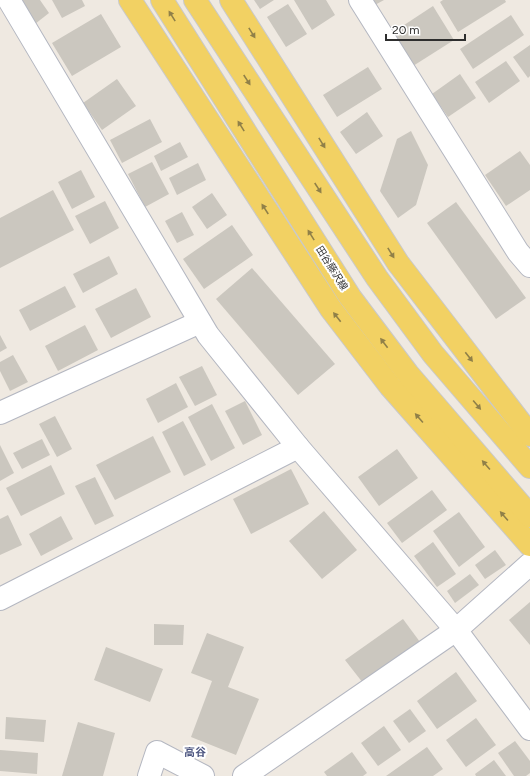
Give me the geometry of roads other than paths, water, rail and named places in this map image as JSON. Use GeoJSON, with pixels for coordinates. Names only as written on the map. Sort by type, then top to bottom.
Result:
{"type":"FeatureCollection","features":[{"type":"Feature","properties":{"kind":"main road"},"geometry":{"type":"LineString","coordinates":[[130,0],[331,309],[390,386],[530,545]]}},
{"type":"Feature","properties":{"kind":"main road","name":"田谷藤沢線"},"geometry":{"type":"LineString","coordinates":[[162,0],[350,296],[408,374],[530,516]]}},
{"type":"Feature","properties":{"kind":"main road"},"geometry":{"type":"LineString","coordinates":[[195,0],[377,278],[433,354],[530,467]]}},
{"type":"Feature","properties":{"kind":"main road"},"geometry":{"type":"LineString","coordinates":[[231,0],[398,263],[530,435]]}},
{"type":"Feature","properties":{"kind":"street"},"geometry":{"type":"LineString","coordinates":[[9,0],[208,335],[298,447],[456,630],[530,729]]}},
{"type":"Feature","properties":{"kind":"street"},"geometry":{"type":"LineString","coordinates":[[360,0],[526,253]]}},
{"type":"Feature","properties":{"kind":"street"},"geometry":{"type":"LineString","coordinates":[[0,413],[200,322]]}},
{"type":"Feature","properties":{"kind":"street"},"geometry":{"type":"LineString","coordinates":[[0,599],[298,447]]}},
{"type":"Feature","properties":{"kind":"street"},"geometry":{"type":"LineString","coordinates":[[244,776],[456,630],[530,564]]}},
{"type":"Feature","properties":{"kind":"street"},"geometry":{"type":"LineString","coordinates":[[149,776],[157,752],[203,776]]}},
{"type":"Feature","properties":{"kind":"district","name":"高谷"},"geometry":{"type":"Point","coordinates":[195,752]}}]}
